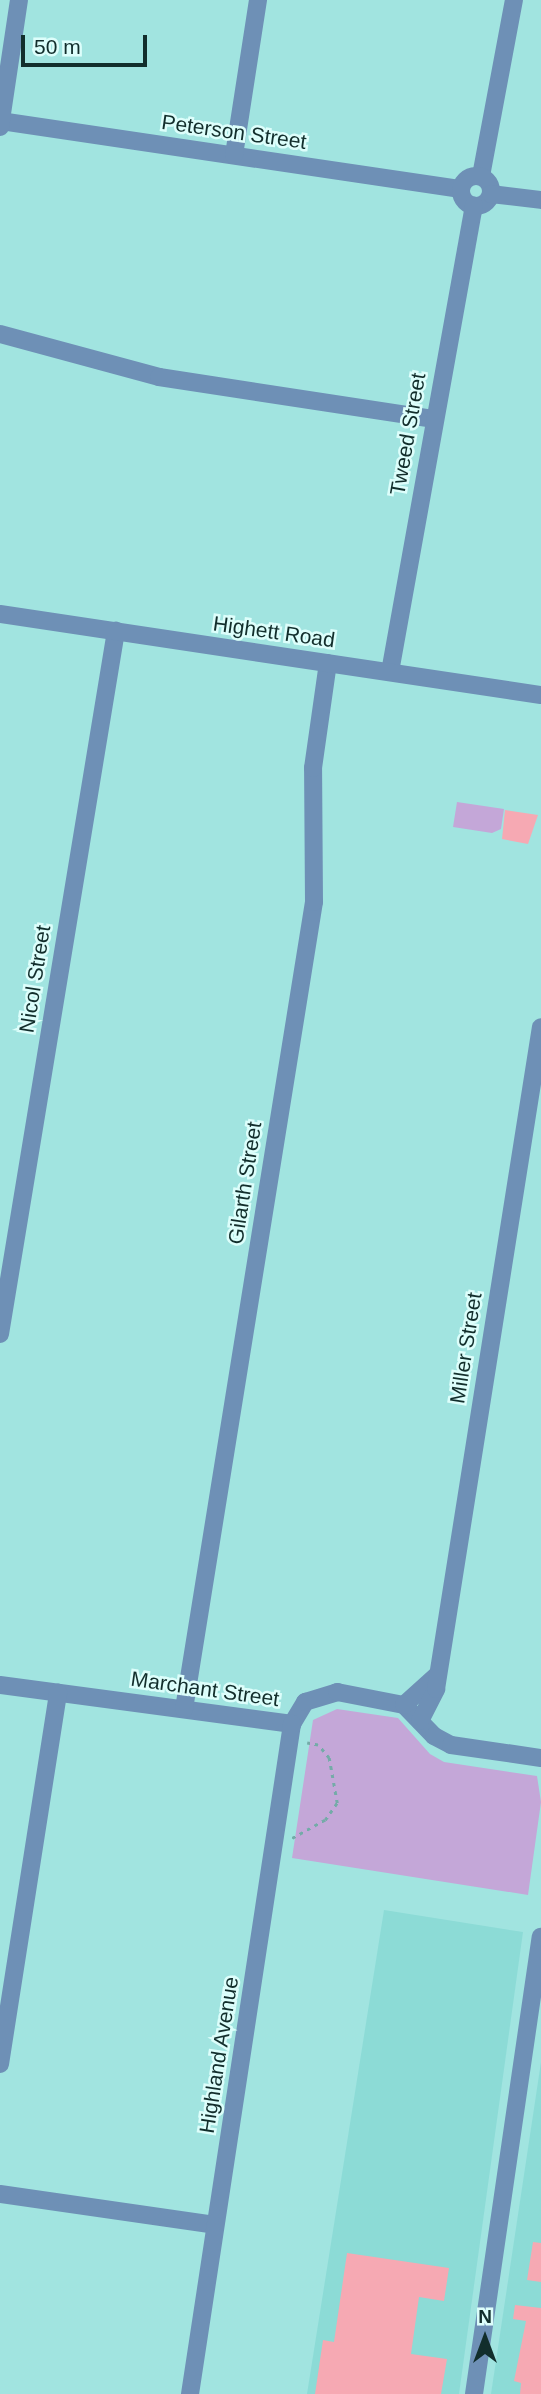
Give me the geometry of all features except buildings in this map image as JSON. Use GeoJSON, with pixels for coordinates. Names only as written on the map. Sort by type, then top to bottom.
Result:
{"type":"FeatureCollection","features":[{"type":"Feature","properties":{"kind":"street"},"geometry":{"type":"LineString","coordinates":[[0,127],[19,0]]}},
{"type":"Feature","properties":{"kind":"street"},"geometry":{"type":"LineString","coordinates":[[234,155],[258,0]]}},
{"type":"Feature","properties":{"kind":"street"},"geometry":{"type":"LineString","coordinates":[[481,176],[514,0]]}},
{"type":"Feature","properties":{"kind":"street","name":"Peterson Street"},"geometry":{"type":"LineString","coordinates":[[0,121],[461,189]]}},
{"type":"Feature","properties":{"kind":"street"},"geometry":{"type":"LineString","coordinates":[[481,176],[489,183],[491,194],[486,202],[474,205],[466,201],[461,189],[468,178],[481,176]]}},
{"type":"Feature","properties":{"kind":"street"},"geometry":{"type":"LineString","coordinates":[[491,194],[541,200]]}},
{"type":"Feature","properties":{"kind":"street","name":"Tweed Street"},"geometry":{"type":"LineString","coordinates":[[390,672],[433,419],[474,205]]}},
{"type":"Feature","properties":{"kind":"street"},"geometry":{"type":"LineString","coordinates":[[0,334],[180,381],[433,419]]}},
{"type":"Feature","properties":{"kind":"street","name":"Highett Road"},"geometry":{"type":"LineString","coordinates":[[0,614],[541,695]]}},
{"type":"Feature","properties":{"kind":"street","name":"Nicol Street"},"geometry":{"type":"LineString","coordinates":[[0,1334],[116,631]]}},
{"type":"Feature","properties":{"kind":"street","name":"Gilarth Street"},"geometry":{"type":"LineString","coordinates":[[184,1709],[314,902],[313,768],[328,663]]}},
{"type":"Feature","properties":{"kind":"street","name":"Miller Street"},"geometry":{"type":"LineString","coordinates":[[420,1721],[433,1700],[541,1027]]}},
{"type":"Feature","properties":{"kind":"street"},"geometry":{"type":"LineString","coordinates":[[436,1675],[404,1705],[434,1736],[451,1745],[541,1758]]}},
{"type":"Feature","properties":{"kind":"street","name":"Marchant Street"},"geometry":{"type":"LineString","coordinates":[[0,1685],[184,1709],[291,1733],[305,1702],[326,1694],[404,1705]]}},
{"type":"Feature","properties":{"kind":"street"},"geometry":{"type":"LineString","coordinates":[[0,2064],[58,1693]]}},
{"type":"Feature","properties":{"kind":"street","name":"Highland Avenue"},"geometry":{"type":"LineString","coordinates":[[190,2394],[291,1733]]}},
{"type":"Feature","properties":{"kind":"street"},"geometry":{"type":"LineString","coordinates":[[474,2394],[541,1937]]}},
{"type":"Feature","properties":{"kind":"street"},"geometry":{"type":"LineString","coordinates":[[0,2194],[215,2225]]}},
{"type":"Feature","properties":{"kind":"path"},"geometry":{"type":"LineString","coordinates":[[291,1733],[323,1749],[335,1775],[337,1797],[335,1810],[325,1819],[293,1837]]}},
{"type":"Feature","properties":{"kind":"shaded area"},"geometry":{"type":"Polygon","coordinates":[[[457,802],[504,809],[501,829],[492,833],[453,827],[457,802]]]}},
{"type":"Feature","properties":{"kind":"shaded area"},"geometry":{"type":"Polygon","coordinates":[[[337,1709],[398,1718],[430,1754],[444,1762],[537,1776],[541,1802],[528,1895],[292,1858],[313,1720],[337,1709]]]}},
{"type":"Feature","properties":{"kind":"shaded area"},"geometry":{"type":"Polygon","coordinates":[[[384,1910],[523,1932],[459,2394],[307,2394],[384,1910]]]}},
{"type":"Feature","properties":{"kind":"shaded area"},"geometry":{"type":"Polygon","coordinates":[[[541,2062],[541,2394],[491,2394],[541,2062]]]}}]}
